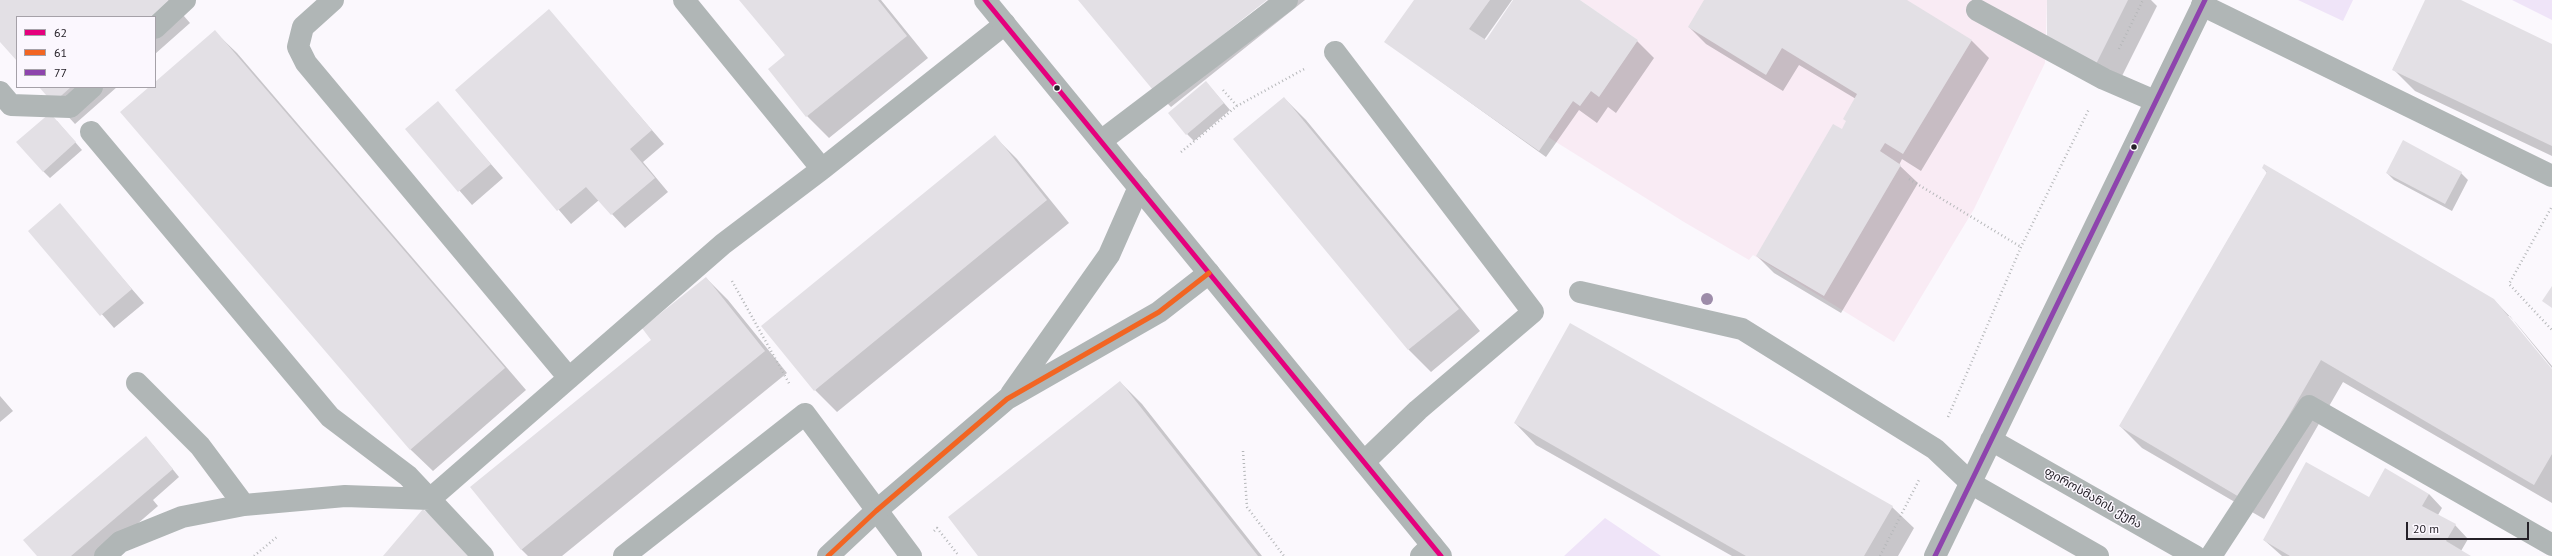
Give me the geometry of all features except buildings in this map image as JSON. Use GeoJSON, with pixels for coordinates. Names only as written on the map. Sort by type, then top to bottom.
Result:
{"type":"FeatureCollection","features":[{"type":"Feature","properties":{"kind":"street"},"geometry":{"type":"LineString","coordinates":[[156,27],[185,0]]}},
{"type":"Feature","properties":{"kind":"street"},"geometry":{"type":"LineString","coordinates":[[333,0],[303,27],[298,47],[306,63],[569,378]]}},
{"type":"Feature","properties":{"kind":"street"},"geometry":{"type":"LineString","coordinates":[[684,0],[822,169]]}},
{"type":"Feature","properties":{"kind":"street"},"geometry":{"type":"LineString","coordinates":[[985,0],[1364,462],[1431,552]]}},
{"type":"Feature","properties":{"kind":"street"},"geometry":{"type":"LineString","coordinates":[[1100,141],[1287,0]]}},
{"type":"Feature","properties":{"kind":"street"},"geometry":{"type":"LineString","coordinates":[[1935,556],[1972,484],[1991,440],[2203,2],[2552,176]]}},
{"type":"Feature","properties":{"kind":"street"},"geometry":{"type":"LineString","coordinates":[[1977,10],[2104,79],[2155,101]]}},
{"type":"Feature","properties":{"kind":"street"},"geometry":{"type":"LineString","coordinates":[[105,556],[120,542],[182,517],[244,505],[345,496],[430,499],[723,244],[822,169],[1005,24]]}},
{"type":"Feature","properties":{"kind":"street"},"geometry":{"type":"LineString","coordinates":[[1334,52],[1533,312],[1418,410],[1364,462]]}},
{"type":"Feature","properties":{"kind":"street"},"geometry":{"type":"LineString","coordinates":[[0,92],[11,105],[70,107],[91,88]]}},
{"type":"Feature","properties":{"kind":"street"},"geometry":{"type":"LineString","coordinates":[[91,132],[330,416],[408,476],[483,556]]}},
{"type":"Feature","properties":{"kind":"street"},"geometry":{"type":"LineString","coordinates":[[1006,399],[1109,255],[1139,188]]}},
{"type":"Feature","properties":{"kind":"street"},"geometry":{"type":"LineString","coordinates":[[828,556],[876,511],[1006,399],[1159,312],[1209,273]]}},
{"type":"Feature","properties":{"kind":"street"},"geometry":{"type":"LineString","coordinates":[[1580,292],[1742,329],[1935,449],[1972,484],[2098,556]]}},
{"type":"Feature","properties":{"kind":"street"},"geometry":{"type":"LineString","coordinates":[[137,383],[200,446],[244,505]]}},
{"type":"Feature","properties":{"kind":"street"},"geometry":{"type":"LineString","coordinates":[[2211,556],[2309,406],[2552,545]]}},
{"type":"Feature","properties":{"kind":"street"},"geometry":{"type":"LineString","coordinates":[[624,556],[805,414],[911,556]]}},
{"type":"Feature","properties":{"kind":"street","name":"ფიროსმანის ქუჩა"},"geometry":{"type":"LineString","coordinates":[[1991,440],[2195,556]]}},
{"type":"Feature","properties":{"kind":"path"},"geometry":{"type":"LineString","coordinates":[[1880,556],[1935,449],[2021,247],[2143,0]]}},
{"type":"Feature","properties":{"kind":"path"},"geometry":{"type":"LineString","coordinates":[[1181,152],[1237,106],[1334,52]]}},
{"type":"Feature","properties":{"kind":"path"},"geometry":{"type":"LineString","coordinates":[[1909,179],[2021,247]]}},
{"type":"Feature","properties":{"kind":"path"},"geometry":{"type":"LineString","coordinates":[[2552,207],[2509,284],[2552,330]]}},
{"type":"Feature","properties":{"kind":"path"},"geometry":{"type":"LineString","coordinates":[[723,244],[731,278],[805,414]]}},
{"type":"Feature","properties":{"kind":"path"},"geometry":{"type":"LineString","coordinates":[[1243,452],[1247,507],[1284,556]]}},
{"type":"Feature","properties":{"kind":"shaded area"},"geometry":{"type":"Polygon","coordinates":[[[1580,0],[2047,0],[2045,63],[1974,209],[1894,342],[1753,255],[1749,260],[1684,222],[1548,137],[1573,101],[1580,106],[1591,91],[1599,96],[1638,40],[1580,0]]]}},
{"type":"Feature","properties":{"kind":"shaded area"},"geometry":{"type":"Polygon","coordinates":[[[2298,0],[2353,0],[2343,21],[2298,0]]]}},
{"type":"Feature","properties":{"kind":"shaded area"},"geometry":{"type":"Polygon","coordinates":[[[2512,0],[2552,0],[2552,20],[2512,0]]]}},
{"type":"Feature","properties":{"kind":"shaded area"},"geometry":{"type":"Polygon","coordinates":[[[1605,518],[1661,556],[1564,556],[1605,518]]]}},
{"type":"Feature","properties":{"kind":"transit line","name":"62"},"geometry":{"type":"LineString","coordinates":[[985,0],[1441,556]]}},
{"type":"Feature","properties":{"kind":"transit line","name":"77"},"geometry":{"type":"LineString","coordinates":[[1935,556],[2205,0]]}},
{"type":"Feature","properties":{"kind":"transit line","name":"61"},"geometry":{"type":"LineString","coordinates":[[828,556],[876,511],[1007,399],[1159,312],[1209,273]]}}]}
